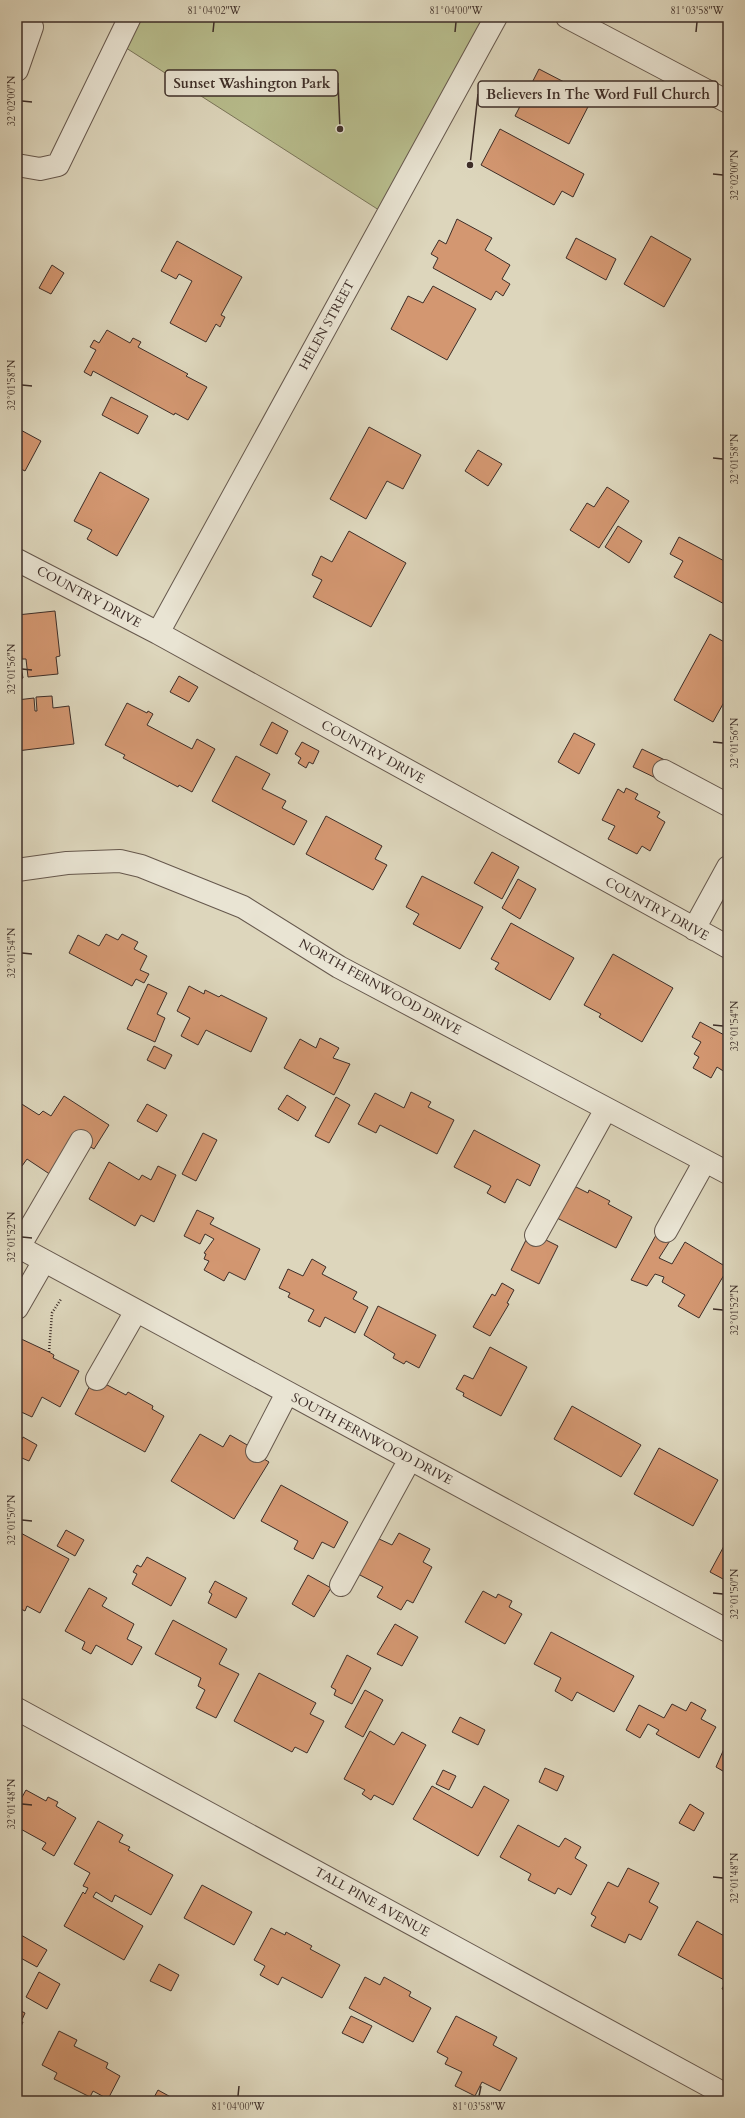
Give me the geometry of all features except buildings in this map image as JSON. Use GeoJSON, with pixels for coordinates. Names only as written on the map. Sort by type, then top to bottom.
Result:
{"type":"FeatureCollection","features":[{"type":"Feature","properties":{"kind":"street"},"geometry":{"type":"LineString","coordinates":[[17,165],[40,169],[58,165],[130,17]]}},
{"type":"Feature","properties":{"kind":"street","name":"HELEN STREET"},"geometry":{"type":"LineString","coordinates":[[158,633],[496,17]]}},
{"type":"Feature","properties":{"kind":"street"},"geometry":{"type":"LineString","coordinates":[[567,17],[728,102]]}},
{"type":"Feature","properties":{"kind":"street"},"geometry":{"type":"LineString","coordinates":[[17,20],[32,27],[17,70]]}},
{"type":"Feature","properties":{"kind":"street","name":"COUNTRY DRIVE"},"geometry":{"type":"LineString","coordinates":[[17,560],[158,633],[728,947]]}},
{"type":"Feature","properties":{"kind":"street"},"geometry":{"type":"LineString","coordinates":[[664,771],[728,805]]}},
{"type":"Feature","properties":{"kind":"street","name":"NORTH FERNWOOD DRIVE"},"geometry":{"type":"LineString","coordinates":[[17,870],[67,863],[120,861],[141,866],[243,907],[339,968],[728,1173]]}},
{"type":"Feature","properties":{"kind":"street"},"geometry":{"type":"LineString","coordinates":[[694,929],[728,867]]}},
{"type":"Feature","properties":{"kind":"street"},"geometry":{"type":"LineString","coordinates":[[536,1235],[606,1109]]}},
{"type":"Feature","properties":{"kind":"street"},"geometry":{"type":"LineString","coordinates":[[18,1247],[81,1141]]}},
{"type":"Feature","properties":{"kind":"street"},"geometry":{"type":"LineString","coordinates":[[666,1231],[705,1161]]}},
{"type":"Feature","properties":{"kind":"street","name":"SOUTH FERNWOOD DRIVE"},"geometry":{"type":"LineString","coordinates":[[18,1247],[728,1631]]}},
{"type":"Feature","properties":{"kind":"street"},"geometry":{"type":"LineString","coordinates":[[17,1308],[44,1261]]}},
{"type":"Feature","properties":{"kind":"street"},"geometry":{"type":"LineString","coordinates":[[97,1379],[136,1311]]}},
{"type":"Feature","properties":{"kind":"street"},"geometry":{"type":"LineString","coordinates":[[257,1451],[287,1393]]}},
{"type":"Feature","properties":{"kind":"street"},"geometry":{"type":"LineString","coordinates":[[341,1585],[410,1459]]}},
{"type":"Feature","properties":{"kind":"street","name":"TALL PINE AVENUE"},"geometry":{"type":"LineString","coordinates":[[17,1709],[728,2096]]}},
{"type":"Feature","properties":{"kind":"path"},"geometry":{"type":"LineString","coordinates":[[49,1352],[52,1313],[76,1279]]}},
{"type":"Feature","properties":{"kind":"green space"},"geometry":{"type":"Polygon","coordinates":[[[139,17],[489,17],[382,212],[123,46],[139,17]]]}},
{"type":"Feature","properties":{"kind":"place","name":"Sunset Washington Park"},"geometry":{"type":"Point","coordinates":[340,129]}},
{"type":"Feature","properties":{"kind":"place","name":"Believers In The Word Full Church"},"geometry":{"type":"Point","coordinates":[470,165]}}]}
